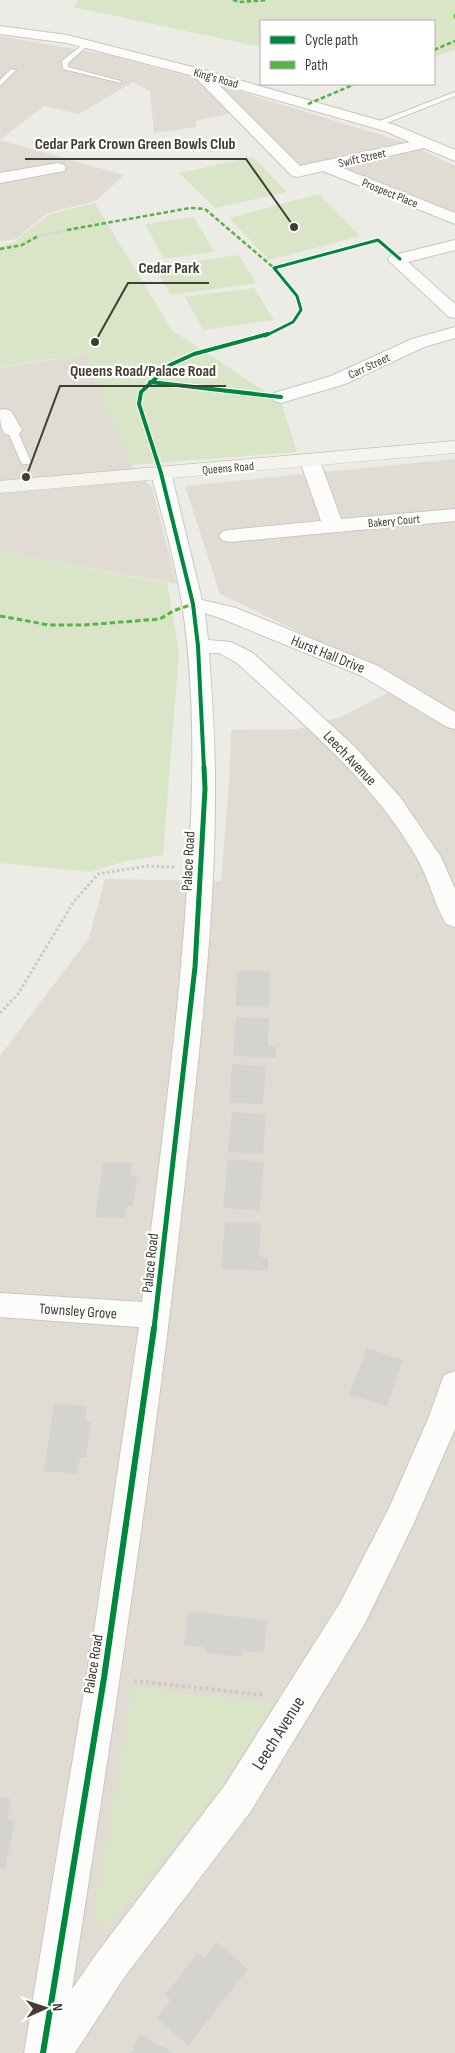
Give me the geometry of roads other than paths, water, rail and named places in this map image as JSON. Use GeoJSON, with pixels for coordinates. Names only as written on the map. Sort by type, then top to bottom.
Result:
{"type":"FeatureCollection","features":[{"type":"Feature","properties":{"kind":"main road","name":"Queens Road"},"geometry":{"type":"LineString","coordinates":[[0,487],[455,447]]}},
{"type":"Feature","properties":{"kind":"street","name":"King's Road"},"geometry":{"type":"LineString","coordinates":[[0,30],[86,44],[198,73],[376,124],[427,143],[455,156]]}},
{"type":"Feature","properties":{"kind":"street","name":"Swift Street"},"geometry":{"type":"LineString","coordinates":[[198,73],[297,172],[427,143]]}},
{"type":"Feature","properties":{"kind":"street","name":"Prospect Place"},"geometry":{"type":"LineString","coordinates":[[324,166],[455,219]]}},
{"type":"Feature","properties":{"kind":"street"},"geometry":{"type":"LineString","coordinates":[[0,178],[58,168]]}},
{"type":"Feature","properties":{"kind":"street"},"geometry":{"type":"LineString","coordinates":[[455,245],[396,260],[455,313]]}},
{"type":"Feature","properties":{"kind":"street","name":"Carr Street"},"geometry":{"type":"LineString","coordinates":[[282,397],[338,380],[418,344],[455,332]]}},
{"type":"Feature","properties":{"kind":"street"},"geometry":{"type":"LineString","coordinates":[[310,461],[333,526]]}},
{"type":"Feature","properties":{"kind":"street","name":"Palace Road"},"geometry":{"type":"LineString","coordinates":[[43,2053],[104,1678],[156,1316],[195,967],[205,789],[198,646],[193,604],[161,473]]}},
{"type":"Feature","properties":{"kind":"street","name":"Bakery Court"},"geometry":{"type":"LineString","coordinates":[[229,536],[455,515]]}},
{"type":"Feature","properties":{"kind":"street","name":"Hurst Hall Drive"},"geometry":{"type":"LineString","coordinates":[[193,604],[228,613],[370,671],[455,722]]}},
{"type":"Feature","properties":{"kind":"street","name":"Leech Avenue"},"geometry":{"type":"LineString","coordinates":[[198,646],[223,647],[245,658],[347,752],[392,803],[429,857],[455,918]]}},
{"type":"Feature","properties":{"kind":"street","name":"Townsley Grove"},"geometry":{"type":"LineString","coordinates":[[0,1306],[156,1316]]}},
{"type":"Feature","properties":{"kind":"street","name":"Leech Avenue"},"geometry":{"type":"LineString","coordinates":[[52,2053],[110,1966],[238,1798],[352,1614],[402,1515],[444,1419],[455,1384]]}},
{"type":"Feature","properties":{"kind":"lane"},"geometry":{"type":"LineString","coordinates":[[86,44],[64,62],[65,68],[120,82]]}},
{"type":"Feature","properties":{"kind":"lane"},"geometry":{"type":"LineString","coordinates":[[0,84],[13,70]]}},
{"type":"Feature","properties":{"kind":"lane"},"geometry":{"type":"LineString","coordinates":[[376,124],[455,94]]}},
{"type":"Feature","properties":{"kind":"lane"},"geometry":{"type":"LineString","coordinates":[[4,416],[26,462]]}},
{"type":"Feature","properties":{"kind":"place","name":"Cedar Park Crown Green Bowls Club"},"geometry":{"type":"Point","coordinates":[294,227]}},
{"type":"Feature","properties":{"kind":"place","name":"Cedar Park"},"geometry":{"type":"Point","coordinates":[95,342]}},
{"type":"Feature","properties":{"kind":"place","name":"Queens Road/Palace Road"},"geometry":{"type":"Point","coordinates":[26,477]}}]}
